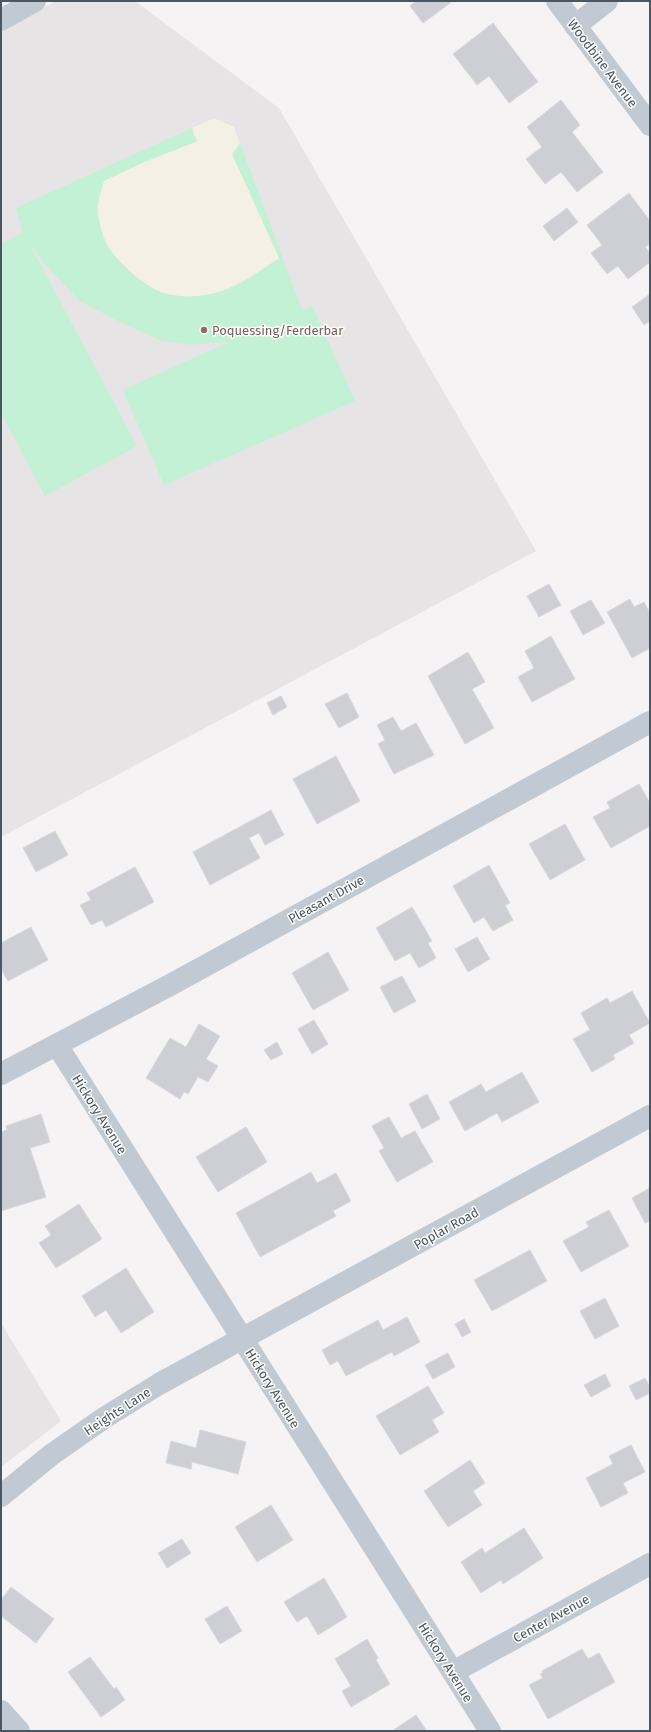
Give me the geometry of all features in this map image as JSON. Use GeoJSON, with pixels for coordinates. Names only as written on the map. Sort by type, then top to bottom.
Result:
{"type":"FeatureCollection","features":[{"type":"Feature","properties":{"kind":"street"},"geometry":{"type":"LineString","coordinates":[[1,20],[35,1]]}},
{"type":"Feature","properties":{"kind":"street","name":"Woodbine Avenue"},"geometry":{"type":"LineString","coordinates":[[557,1],[650,126]]}},
{"type":"Feature","properties":{"kind":"street"},"geometry":{"type":"LineString","coordinates":[[575,26],[607,1]]}},
{"type":"Feature","properties":{"kind":"street","name":"Pleasant Drive"},"geometry":{"type":"LineString","coordinates":[[1,1074],[172,984],[650,722]]}},
{"type":"Feature","properties":{"kind":"street","name":"Hickory Avenue"},"geometry":{"type":"LineString","coordinates":[[57,1045],[490,1731]]}},
{"type":"Feature","properties":{"kind":"street","name":"Poplar Road"},"geometry":{"type":"LineString","coordinates":[[243,1340],[650,1116]]}},
{"type":"Feature","properties":{"kind":"street","name":"Heights Lane"},"geometry":{"type":"LineString","coordinates":[[1,1496],[51,1456],[104,1418],[159,1384],[243,1340]]}},
{"type":"Feature","properties":{"kind":"street","name":"Center Avenue"},"geometry":{"type":"LineString","coordinates":[[453,1672],[650,1564]]}},
{"type":"Feature","properties":{"kind":"street"},"geometry":{"type":"LineString","coordinates":[[1,1711],[19,1731]]}},
{"type":"Feature","properties":{"kind":"shaded area","name":"Poquessing/Ferderbar"},"geometry":{"type":"Polygon","coordinates":[[[56,1],[135,1],[279,108],[536,551],[1,837],[1,31],[56,1]]]}},
{"type":"Feature","properties":{"kind":"shaded area"},"geometry":{"type":"Polygon","coordinates":[[[1,1323],[61,1421],[1,1467],[1,1323]]]}},
{"type":"Feature","properties":{"kind":"green space"},"geometry":{"type":"Polygon","coordinates":[[[214,118],[234,127],[302,310],[312,306],[355,401],[164,485],[123,390],[231,341],[191,345],[159,340],[114,319],[80,301],[43,263],[28,241],[137,446],[45,496],[1,413],[1,244],[23,233],[16,208],[214,118]]]}},
{"type":"Feature","properties":{"kind":"sand"},"geometry":{"type":"Polygon","coordinates":[[[214,118],[234,127],[240,143],[232,154],[279,258],[241,283],[220,292],[193,296],[176,296],[150,287],[135,276],[115,257],[103,234],[98,214],[99,201],[104,181],[142,163],[198,141],[192,128],[214,118]]]}},
{"type":"Feature","properties":{"kind":"building"},"geometry":{"type":"Polygon","coordinates":[[[416,1],[453,1],[423,23],[410,6],[416,1]]]}},
{"type":"Feature","properties":{"kind":"building"},"geometry":{"type":"Polygon","coordinates":[[[493,23],[538,82],[509,103],[489,76],[477,85],[453,54],[493,23]]]}},
{"type":"Feature","properties":{"kind":"building"},"geometry":{"type":"Polygon","coordinates":[[[561,100],[580,125],[572,132],[603,172],[577,192],[561,172],[545,184],[526,159],[542,147],[527,127],[561,100]]]}},
{"type":"Feature","properties":{"kind":"building"},"geometry":{"type":"Polygon","coordinates":[[[629,193],[650,221],[650,244],[645,247],[650,253],[650,262],[628,279],[618,266],[607,274],[591,253],[602,245],[587,225],[629,193]]]}},
{"type":"Feature","properties":{"kind":"building"},"geometry":{"type":"Polygon","coordinates":[[[567,208],[578,222],[554,241],[543,226],[567,208]]]}},
{"type":"Feature","properties":{"kind":"building"},"geometry":{"type":"Polygon","coordinates":[[[650,294],[650,321],[644,325],[632,307],[650,294]]]}},
{"type":"Feature","properties":{"kind":"building"},"geometry":{"type":"Polygon","coordinates":[[[549,584],[561,605],[539,617],[527,596],[549,584]]]}},
{"type":"Feature","properties":{"kind":"building"},"geometry":{"type":"Polygon","coordinates":[[[630,599],[634,607],[644,602],[650,613],[650,648],[632,658],[607,612],[630,599]]]}},
{"type":"Feature","properties":{"kind":"building"},"geometry":{"type":"Polygon","coordinates":[[[591,600],[605,623],[583,635],[570,611],[591,600]]]}},
{"type":"Feature","properties":{"kind":"building"},"geometry":{"type":"Polygon","coordinates":[[[551,636],[575,679],[532,702],[518,677],[534,668],[525,651],[551,636]]]}},
{"type":"Feature","properties":{"kind":"building"},"geometry":{"type":"Polygon","coordinates":[[[468,652],[485,682],[472,689],[494,728],[465,744],[428,676],[468,652]]]}},
{"type":"Feature","properties":{"kind":"building"},"geometry":{"type":"Polygon","coordinates":[[[347,693],[359,717],[339,728],[325,704],[347,693]]]}},
{"type":"Feature","properties":{"kind":"building"},"geometry":{"type":"Polygon","coordinates":[[[281,696],[287,707],[273,715],[267,703],[281,696]]]}},
{"type":"Feature","properties":{"kind":"building"},"geometry":{"type":"Polygon","coordinates":[[[393,717],[401,731],[416,723],[434,755],[394,774],[378,744],[385,740],[377,725],[393,717]]]}},
{"type":"Feature","properties":{"kind":"building"},"geometry":{"type":"Polygon","coordinates":[[[336,756],[360,801],[317,824],[293,779],[336,756]]]}},
{"type":"Feature","properties":{"kind":"building"},"geometry":{"type":"Polygon","coordinates":[[[639,784],[650,803],[650,826],[611,848],[593,817],[610,808],[607,802],[639,784]]]}},
{"type":"Feature","properties":{"kind":"building"},"geometry":{"type":"Polygon","coordinates":[[[271,810],[284,835],[265,845],[259,833],[249,838],[260,858],[210,885],[193,852],[271,810]]]}},
{"type":"Feature","properties":{"kind":"building"},"geometry":{"type":"Polygon","coordinates":[[[565,824],[585,860],[550,880],[529,844],[565,824]]]}},
{"type":"Feature","properties":{"kind":"building"},"geometry":{"type":"Polygon","coordinates":[[[55,831],[68,855],[36,872],[23,848],[55,831]]]}},
{"type":"Feature","properties":{"kind":"building"},"geometry":{"type":"Polygon","coordinates":[[[489,865],[510,903],[505,905],[513,920],[493,931],[484,917],[474,923],[453,886],[489,865]]]}},
{"type":"Feature","properties":{"kind":"building"},"geometry":{"type":"Polygon","coordinates":[[[135,867],[154,902],[106,927],[102,920],[91,925],[80,905],[91,900],[87,893],[135,867]]]}},
{"type":"Feature","properties":{"kind":"building"},"geometry":{"type":"Polygon","coordinates":[[[412,907],[432,941],[428,943],[436,958],[419,968],[410,953],[395,961],[376,928],[412,907]]]}},
{"type":"Feature","properties":{"kind":"building"},"geometry":{"type":"Polygon","coordinates":[[[31,927],[48,960],[8,981],[1,969],[1,943],[31,927]]]}},
{"type":"Feature","properties":{"kind":"building"},"geometry":{"type":"Polygon","coordinates":[[[477,937],[490,959],[468,972],[455,949],[477,937]]]}},
{"type":"Feature","properties":{"kind":"building"},"geometry":{"type":"Polygon","coordinates":[[[328,952],[349,990],[313,1010],[292,973],[328,952]]]}},
{"type":"Feature","properties":{"kind":"building"},"geometry":{"type":"Polygon","coordinates":[[[402,976],[416,1001],[394,1013],[380,987],[402,976]]]}},
{"type":"Feature","properties":{"kind":"building"},"geometry":{"type":"Polygon","coordinates":[[[632,991],[650,1023],[629,1035],[634,1043],[613,1055],[615,1059],[592,1072],[573,1039],[590,1030],[581,1013],[607,998],[610,1003],[632,991]]]}},
{"type":"Feature","properties":{"kind":"building"},"geometry":{"type":"Polygon","coordinates":[[[314,1020],[328,1044],[312,1054],[298,1029],[314,1020]]]}},
{"type":"Feature","properties":{"kind":"building"},"geometry":{"type":"Polygon","coordinates":[[[199,1024],[220,1036],[206,1059],[218,1066],[208,1082],[198,1077],[188,1094],[184,1092],[180,1099],[146,1078],[170,1038],[186,1047],[199,1024]]]}},
{"type":"Feature","properties":{"kind":"building"},"geometry":{"type":"Polygon","coordinates":[[[277,1042],[283,1054],[271,1060],[264,1050],[277,1042]]]}},
{"type":"Feature","properties":{"kind":"building"},"geometry":{"type":"Polygon","coordinates":[[[522,1072],[539,1102],[502,1122],[497,1113],[465,1131],[449,1102],[481,1084],[486,1092],[522,1072]]]}},
{"type":"Feature","properties":{"kind":"building"},"geometry":{"type":"Polygon","coordinates":[[[427,1094],[440,1119],[422,1129],[409,1104],[427,1094]]]}},
{"type":"Feature","properties":{"kind":"building"},"geometry":{"type":"Polygon","coordinates":[[[41,1114],[50,1142],[30,1148],[46,1197],[1,1211],[1,1132],[7,1130],[6,1126],[41,1114]]]}},
{"type":"Feature","properties":{"kind":"building"},"geometry":{"type":"Polygon","coordinates":[[[389,1117],[401,1138],[415,1131],[433,1162],[397,1182],[379,1151],[384,1148],[372,1126],[389,1117]]]}},
{"type":"Feature","properties":{"kind":"building"},"geometry":{"type":"Polygon","coordinates":[[[246,1127],[267,1162],[218,1192],[196,1157],[246,1127]]]}},
{"type":"Feature","properties":{"kind":"building"},"geometry":{"type":"Polygon","coordinates":[[[311,1172],[317,1183],[336,1173],[351,1201],[333,1211],[336,1216],[260,1257],[236,1213],[311,1172]]]}},
{"type":"Feature","properties":{"kind":"building"},"geometry":{"type":"Polygon","coordinates":[[[650,1188],[650,1221],[645,1223],[632,1198],[650,1188]]]}},
{"type":"Feature","properties":{"kind":"building"},"geometry":{"type":"Polygon","coordinates":[[[79,1204],[102,1239],[56,1268],[39,1243],[51,1235],[45,1226],[79,1204]]]}},
{"type":"Feature","properties":{"kind":"building"},"geometry":{"type":"Polygon","coordinates":[[[609,1210],[629,1246],[581,1272],[563,1241],[589,1227],[586,1222],[609,1210]]]}},
{"type":"Feature","properties":{"kind":"building"},"geometry":{"type":"Polygon","coordinates":[[[530,1250],[547,1281],[492,1311],[474,1280],[530,1250]]]}},
{"type":"Feature","properties":{"kind":"building"},"geometry":{"type":"Polygon","coordinates":[[[126,1268],[154,1312],[121,1333],[106,1310],[95,1317],[82,1296],[126,1268]]]}},
{"type":"Feature","properties":{"kind":"building"},"geometry":{"type":"Polygon","coordinates":[[[605,1298],[619,1326],[595,1339],[580,1311],[605,1298]]]}},
{"type":"Feature","properties":{"kind":"building"},"geometry":{"type":"Polygon","coordinates":[[[407,1317],[420,1342],[394,1356],[392,1352],[346,1376],[338,1361],[330,1365],[322,1350],[378,1320],[383,1330],[407,1317]]]}},
{"type":"Feature","properties":{"kind":"building"},"geometry":{"type":"Polygon","coordinates":[[[464,1319],[471,1332],[462,1337],[455,1324],[464,1319]]]}},
{"type":"Feature","properties":{"kind":"building"},"geometry":{"type":"Polygon","coordinates":[[[448,1353],[455,1367],[433,1379],[425,1365],[448,1353]]]}},
{"type":"Feature","properties":{"kind":"building"},"geometry":{"type":"Polygon","coordinates":[[[605,1374],[611,1386],[591,1397],[584,1385],[605,1374]]]}},
{"type":"Feature","properties":{"kind":"building"},"geometry":{"type":"Polygon","coordinates":[[[645,1378],[650,1387],[650,1393],[636,1400],[629,1386],[645,1378]]]}},
{"type":"Feature","properties":{"kind":"building"},"geometry":{"type":"Polygon","coordinates":[[[428,1386],[444,1413],[432,1420],[439,1432],[400,1455],[376,1416],[428,1386]]]}},
{"type":"Feature","properties":{"kind":"building"},"geometry":{"type":"Polygon","coordinates":[[[200,1430],[246,1442],[238,1474],[192,1462],[191,1469],[166,1463],[171,1441],[196,1448],[200,1430]]]}},
{"type":"Feature","properties":{"kind":"building"},"geometry":{"type":"Polygon","coordinates":[[[631,1445],[645,1472],[623,1483],[628,1493],[601,1507],[586,1478],[613,1464],[609,1456],[631,1445]]]}},
{"type":"Feature","properties":{"kind":"building"},"geometry":{"type":"Polygon","coordinates":[[[470,1460],[485,1483],[473,1491],[482,1505],[448,1527],[424,1491],[470,1460]]]}},
{"type":"Feature","properties":{"kind":"building"},"geometry":{"type":"Polygon","coordinates":[[[271,1505],[293,1540],[257,1562],[235,1527],[271,1505]]]}},
{"type":"Feature","properties":{"kind":"building"},"geometry":{"type":"Polygon","coordinates":[[[524,1528],[543,1558],[503,1584],[501,1580],[481,1593],[461,1562],[482,1548],[485,1553],[524,1528]]]}},
{"type":"Feature","properties":{"kind":"building"},"geometry":{"type":"Polygon","coordinates":[[[182,1539],[191,1553],[167,1568],[158,1553],[182,1539]]]}},
{"type":"Feature","properties":{"kind":"building"},"geometry":{"type":"Polygon","coordinates":[[[324,1578],[347,1617],[318,1635],[307,1616],[297,1622],[284,1602],[324,1578]]]}},
{"type":"Feature","properties":{"kind":"building"},"geometry":{"type":"Polygon","coordinates":[[[11,1587],[54,1619],[36,1643],[1,1616],[1,1600],[11,1587]]]}},
{"type":"Feature","properties":{"kind":"building"},"geometry":{"type":"Polygon","coordinates":[[[227,1606],[242,1631],[220,1644],[205,1619],[227,1606]]]}},
{"type":"Feature","properties":{"kind":"building"},"geometry":{"type":"Polygon","coordinates":[[[367,1639],[378,1658],[376,1660],[390,1684],[351,1707],[342,1691],[351,1686],[335,1659],[367,1639]]]}},
{"type":"Feature","properties":{"kind":"building"},"geometry":{"type":"Polygon","coordinates":[[[582,1649],[588,1659],[599,1653],[615,1682],[548,1719],[529,1685],[543,1678],[540,1674],[543,1673],[542,1671],[582,1649]]]}},
{"type":"Feature","properties":{"kind":"building"},"geometry":{"type":"Polygon","coordinates":[[[90,1657],[114,1689],[116,1687],[125,1700],[101,1717],[68,1672],[90,1657]]]}},
{"type":"Feature","properties":{"kind":"building"},"geometry":{"type":"Polygon","coordinates":[[[416,1715],[427,1731],[392,1731],[416,1715]]]}},
{"type":"Feature","properties":{"kind":"place","name":"Poquessing/Ferderbar"},"geometry":{"type":"Point","coordinates":[204,330]}}]}
